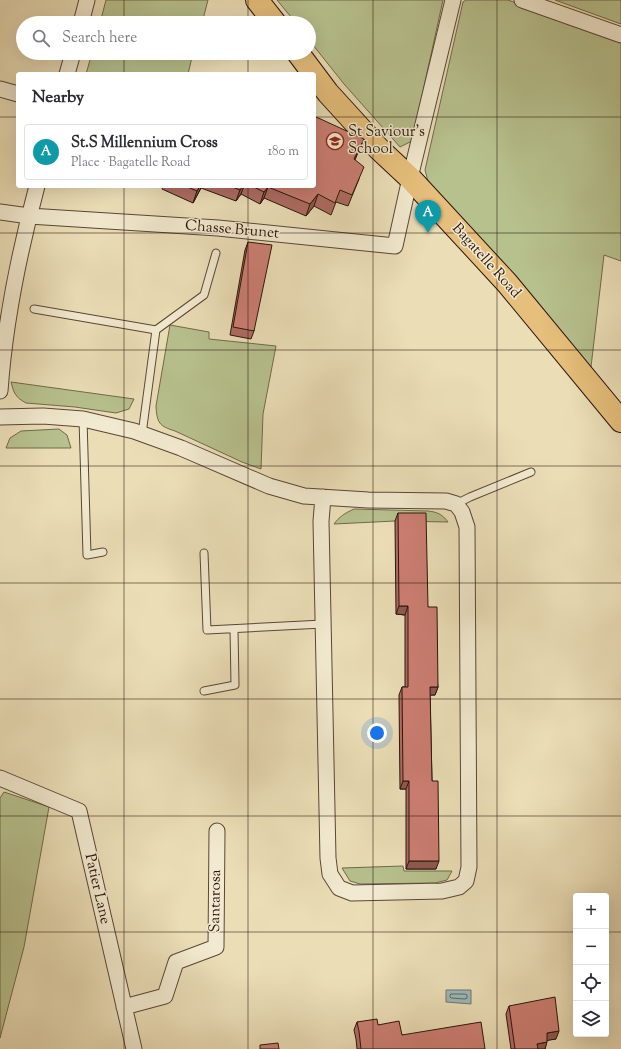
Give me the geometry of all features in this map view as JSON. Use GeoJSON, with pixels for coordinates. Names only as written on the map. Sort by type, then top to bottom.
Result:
{"type":"FeatureCollection","features":[{"type":"Feature","properties":{"kind":"main road"},"geometry":{"type":"LineString","coordinates":[[257,0],[270,16]]}},
{"type":"Feature","properties":{"kind":"main road","name":"Bagatelle Road"},"geometry":{"type":"LineString","coordinates":[[303,60],[312,72]]}},
{"type":"Feature","properties":{"kind":"main road","name":"Bagatelle Road"},"geometry":{"type":"LineString","coordinates":[[316,77],[328,93],[379,149],[410,178],[507,282],[621,421]]}},
{"type":"Feature","properties":{"kind":"street"},"geometry":{"type":"LineString","coordinates":[[83,16],[87,0]]}},
{"type":"Feature","properties":{"kind":"street"},"geometry":{"type":"LineString","coordinates":[[410,178],[453,0]]}},
{"type":"Feature","properties":{"kind":"street"},"geometry":{"type":"LineString","coordinates":[[522,0],[621,35]]}},
{"type":"Feature","properties":{"kind":"street"},"geometry":{"type":"LineString","coordinates":[[68,72],[71,60]]}},
{"type":"Feature","properties":{"kind":"street"},"geometry":{"type":"LineString","coordinates":[[0,89],[16,93]]}},
{"type":"Feature","properties":{"kind":"street","name":"Chasse Brunet"},"geometry":{"type":"LineString","coordinates":[[0,212],[29,216],[218,228],[395,246],[410,178]]}},
{"type":"Feature","properties":{"kind":"street"},"geometry":{"type":"LineString","coordinates":[[0,391],[2,362],[12,295],[36,188]]}},
{"type":"Feature","properties":{"kind":"street"},"geometry":{"type":"LineString","coordinates":[[0,417],[43,416],[83,419],[134,431],[181,448],[269,486],[304,496],[323,497],[368,500],[446,501],[456,504],[462,512],[467,527],[469,867],[466,881],[459,887],[442,892],[352,893],[339,888],[330,874],[328,858],[321,521],[323,497]]}},
{"type":"Feature","properties":{"kind":"street","name":"Patier Lane"},"geometry":{"type":"LineString","coordinates":[[0,778],[79,811],[134,1049]]}},
{"type":"Feature","properties":{"kind":"street","name":"Santarosa"},"geometry":{"type":"LineString","coordinates":[[124,1007],[164,996],[176,962],[216,947],[217,830]]}},
{"type":"Feature","properties":{"kind":"lane"},"geometry":{"type":"LineString","coordinates":[[34,309],[156,330],[204,295],[216,253]]}},
{"type":"Feature","properties":{"kind":"lane"},"geometry":{"type":"LineString","coordinates":[[142,434],[156,330]]}},
{"type":"Feature","properties":{"kind":"lane"},"geometry":{"type":"LineString","coordinates":[[83,419],[87,556],[103,552]]}},
{"type":"Feature","properties":{"kind":"lane"},"geometry":{"type":"LineString","coordinates":[[456,504],[531,472]]}},
{"type":"Feature","properties":{"kind":"lane"},"geometry":{"type":"LineString","coordinates":[[204,553],[207,630],[323,624]]}},
{"type":"Feature","properties":{"kind":"lane"},"geometry":{"type":"LineString","coordinates":[[204,691],[235,685],[234,629]]}},
{"type":"Feature","properties":{"kind":"green space"},"geometry":{"type":"Polygon","coordinates":[[[106,0],[208,0],[204,16],[102,16],[106,0]]]}},
{"type":"Feature","properties":{"kind":"green space"},"geometry":{"type":"Polygon","coordinates":[[[277,0],[443,0],[412,141],[400,147],[344,84],[316,49],[316,16],[290,16],[277,0]]]}},
{"type":"Feature","properties":{"kind":"green space"},"geometry":{"type":"Polygon","coordinates":[[[466,0],[508,0],[621,41],[621,261],[604,255],[591,367],[429,185],[425,170],[463,2],[466,0]]]}},
{"type":"Feature","properties":{"kind":"green space"},"geometry":{"type":"Polygon","coordinates":[[[555,0],[621,0],[621,24],[555,0]]]}},
{"type":"Feature","properties":{"kind":"green space"},"geometry":{"type":"Polygon","coordinates":[[[90,60],[191,60],[188,72],[87,72],[90,60]]]}},
{"type":"Feature","properties":{"kind":"green space"},"geometry":{"type":"Polygon","coordinates":[[[170,325],[209,332],[209,339],[276,346],[263,414],[261,469],[242,462],[165,427],[158,420],[156,406],[170,325]]]}},
{"type":"Feature","properties":{"kind":"green space"},"geometry":{"type":"Polygon","coordinates":[[[11,382],[134,399],[129,409],[116,413],[75,407],[26,403],[19,399],[11,382]]]}},
{"type":"Feature","properties":{"kind":"green space"},"geometry":{"type":"Polygon","coordinates":[[[59,429],[67,435],[71,448],[6,448],[10,438],[21,431],[59,429]]]}},
{"type":"Feature","properties":{"kind":"green space"},"geometry":{"type":"Polygon","coordinates":[[[354,509],[431,511],[441,515],[448,522],[395,521],[334,524],[342,515],[354,509]]]}},
{"type":"Feature","properties":{"kind":"green space"},"geometry":{"type":"Polygon","coordinates":[[[4,792],[49,807],[24,947],[0,1038],[0,798],[4,792]]]}},
{"type":"Feature","properties":{"kind":"green space"},"geometry":{"type":"Polygon","coordinates":[[[403,866],[404,871],[452,871],[447,880],[435,883],[360,884],[350,881],[342,868],[403,866]]]}},
{"type":"Feature","properties":{"kind":"water"},"geometry":{"type":"Polygon","coordinates":[[[446,990],[471,990],[471,1004],[446,1002],[446,990]]]}},
{"type":"Feature","properties":{"kind":"building"},"geometry":{"type":"Polygon","coordinates":[[[316,117],[364,139],[354,159],[364,167],[352,195],[340,190],[335,203],[318,194],[310,204],[270,188],[316,188],[316,117]]]}},
{"type":"Feature","properties":{"kind":"building"},"geometry":{"type":"Polygon","coordinates":[[[190,188],[199,188],[197,191],[190,188]]]}},
{"type":"Feature","properties":{"kind":"building"},"geometry":{"type":"Polygon","coordinates":[[[256,188],[267,188],[264,192],[256,188]]]}},
{"type":"Feature","properties":{"kind":"building"},"geometry":{"type":"Polygon","coordinates":[[[248,242],[272,245],[254,331],[233,327],[248,242]]]}},
{"type":"Feature","properties":{"kind":"building"},"geometry":{"type":"Polygon","coordinates":[[[398,513],[426,513],[428,607],[437,607],[438,687],[430,687],[432,781],[438,781],[439,861],[409,861],[409,781],[403,781],[402,687],[408,687],[408,606],[399,606],[398,513]]]}},
{"type":"Feature","properties":{"kind":"building"},"geometry":{"type":"Polygon","coordinates":[[[555,997],[559,1031],[547,1033],[547,1042],[537,1044],[538,1049],[515,1049],[509,1006],[555,997]]]}},
{"type":"Feature","properties":{"kind":"building"},"geometry":{"type":"Polygon","coordinates":[[[377,1019],[378,1025],[399,1021],[402,1035],[481,1022],[485,1049],[361,1049],[357,1022],[377,1019]]]}},
{"type":"Feature","properties":{"kind":"building"},"geometry":{"type":"Polygon","coordinates":[[[278,1043],[279,1049],[260,1049],[260,1045],[278,1043]]]}},
{"type":"Feature","properties":{"kind":"place","name":"St Saviour's School"},"geometry":{"type":"Point","coordinates":[335,141]}},
{"type":"Feature","properties":{"kind":"place","name":"St.S Millennium Cross"},"geometry":{"type":"Point","coordinates":[428,233]}}]}
